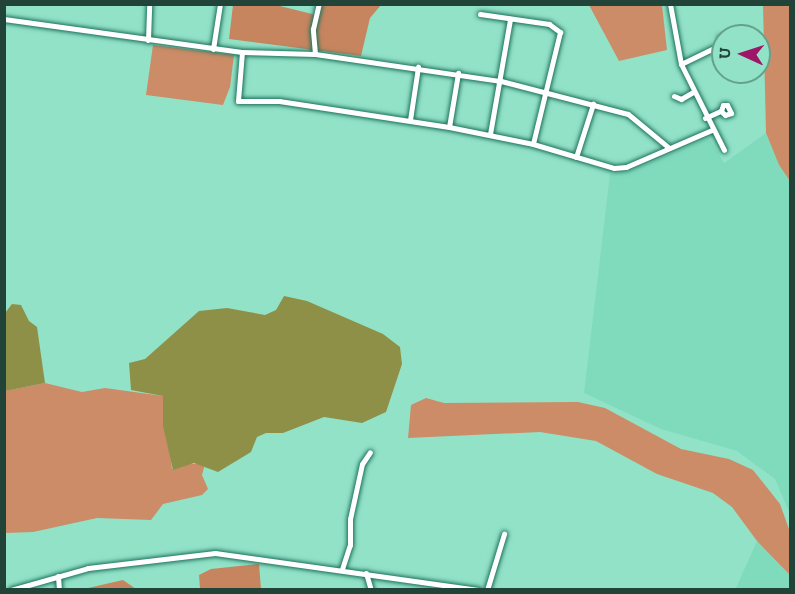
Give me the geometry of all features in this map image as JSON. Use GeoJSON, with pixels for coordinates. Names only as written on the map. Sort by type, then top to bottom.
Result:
{"type":"FeatureCollection","features":[{"type":"Feature","properties":{"kind":"street"},"geometry":{"type":"LineString","coordinates":[[147,40],[149,4]]}},
{"type":"Feature","properties":{"kind":"street"},"geometry":{"type":"LineString","coordinates":[[213,49],[220,4]]}},
{"type":"Feature","properties":{"kind":"street"},"geometry":{"type":"LineString","coordinates":[[315,54],[313,29],[319,4]]}},
{"type":"Feature","properties":{"kind":"street"},"geometry":{"type":"LineString","coordinates":[[670,4],[681,64],[705,118],[724,150]]}},
{"type":"Feature","properties":{"kind":"street"},"geometry":{"type":"LineString","coordinates":[[480,14],[549,24],[560,32],[533,144]]}},
{"type":"Feature","properties":{"kind":"street"},"geometry":{"type":"LineString","coordinates":[[490,134],[501,81],[510,18]]}},
{"type":"Feature","properties":{"kind":"street"},"geometry":{"type":"LineString","coordinates":[[4,20],[213,49],[315,54],[418,67],[501,81],[633,117],[669,147]]}},
{"type":"Feature","properties":{"kind":"street"},"geometry":{"type":"LineString","coordinates":[[681,64],[711,51]]}},
{"type":"Feature","properties":{"kind":"street"},"geometry":{"type":"LineString","coordinates":[[242,52],[238,100],[279,101],[490,134],[620,168],[712,130]]}},
{"type":"Feature","properties":{"kind":"street"},"geometry":{"type":"LineString","coordinates":[[410,120],[418,67]]}},
{"type":"Feature","properties":{"kind":"street"},"geometry":{"type":"LineString","coordinates":[[449,127],[458,73]]}},
{"type":"Feature","properties":{"kind":"street"},"geometry":{"type":"LineString","coordinates":[[674,96],[681,99],[693,92]]}},
{"type":"Feature","properties":{"kind":"street"},"geometry":{"type":"LineString","coordinates":[[576,157],[593,105]]}},
{"type":"Feature","properties":{"kind":"street"},"geometry":{"type":"LineString","coordinates":[[705,118],[721,111]]}},
{"type":"Feature","properties":{"kind":"street"},"geometry":{"type":"LineString","coordinates":[[342,569],[350,545],[350,519],[362,464],[370,452]]}},
{"type":"Feature","properties":{"kind":"street"},"geometry":{"type":"LineString","coordinates":[[487,590],[504,534]]}},
{"type":"Feature","properties":{"kind":"street"},"geometry":{"type":"LineString","coordinates":[[11,590],[105,565],[215,553],[342,569],[478,590]]}},
{"type":"Feature","properties":{"kind":"street"},"geometry":{"type":"LineString","coordinates":[[366,573],[371,590]]}},
{"type":"Feature","properties":{"kind":"street"},"geometry":{"type":"LineString","coordinates":[[58,576],[59,590]]}},
{"type":"Feature","properties":{"kind":"street"},"geometry":{"type":"LineString","coordinates":[[430,582],[430,590]]}},
{"type":"Feature","properties":{"kind":"shaded area"},"geometry":{"type":"Polygon","coordinates":[[[233,5],[276,5],[316,15],[319,5],[381,5],[370,18],[361,56],[229,39],[233,5]]]}},
{"type":"Feature","properties":{"kind":"shaded area"},"geometry":{"type":"Polygon","coordinates":[[[589,5],[662,5],[667,50],[619,61],[589,5]]]}},
{"type":"Feature","properties":{"kind":"shaded area"},"geometry":{"type":"Polygon","coordinates":[[[763,5],[790,5],[790,181],[779,165],[766,133],[765,84],[771,84],[771,24],[763,24],[763,5]]]}},
{"type":"Feature","properties":{"kind":"shaded area"},"geometry":{"type":"Polygon","coordinates":[[[153,45],[234,55],[230,87],[223,105],[146,95],[153,45]]]}},
{"type":"Feature","properties":{"kind":"shaded area"},"geometry":{"type":"Polygon","coordinates":[[[766,133],[779,165],[790,181],[790,514],[775,479],[737,451],[661,429],[584,393],[610,174],[628,172],[709,138],[724,163],[766,133]]]}},
{"type":"Feature","properties":{"kind":"shaded area"},"geometry":{"type":"Polygon","coordinates":[[[284,296],[307,301],[383,334],[400,347],[402,364],[386,412],[362,423],[324,417],[283,433],[266,433],[257,437],[251,452],[218,472],[194,463],[173,470],[163,426],[163,396],[131,390],[129,363],[145,359],[199,311],[227,308],[265,315],[276,310],[284,296]]]}},
{"type":"Feature","properties":{"kind":"shaded area"},"geometry":{"type":"Polygon","coordinates":[[[12,304],[21,305],[29,321],[37,327],[45,383],[5,391],[5,313],[12,304]]]}},
{"type":"Feature","properties":{"kind":"shaded area"},"geometry":{"type":"Polygon","coordinates":[[[45,383],[82,392],[105,388],[163,396],[172,469],[183,464],[205,464],[202,475],[208,489],[202,495],[163,504],[151,520],[97,518],[33,532],[5,533],[4,391],[45,383]]]}},
{"type":"Feature","properties":{"kind":"shaded area"},"geometry":{"type":"Polygon","coordinates":[[[426,398],[444,403],[578,402],[605,408],[681,449],[729,459],[753,470],[780,504],[790,532],[790,575],[757,541],[732,507],[713,493],[657,474],[596,441],[540,432],[408,438],[411,405],[426,398]]]}},
{"type":"Feature","properties":{"kind":"shaded area"},"geometry":{"type":"Polygon","coordinates":[[[757,541],[790,573],[790,589],[735,590],[757,541]]]}},
{"type":"Feature","properties":{"kind":"shaded area"},"geometry":{"type":"Polygon","coordinates":[[[259,564],[261,589],[200,589],[199,575],[211,569],[259,564]]]}},
{"type":"Feature","properties":{"kind":"shaded area"},"geometry":{"type":"Polygon","coordinates":[[[123,580],[136,589],[88,588],[123,580]]]}}]}
